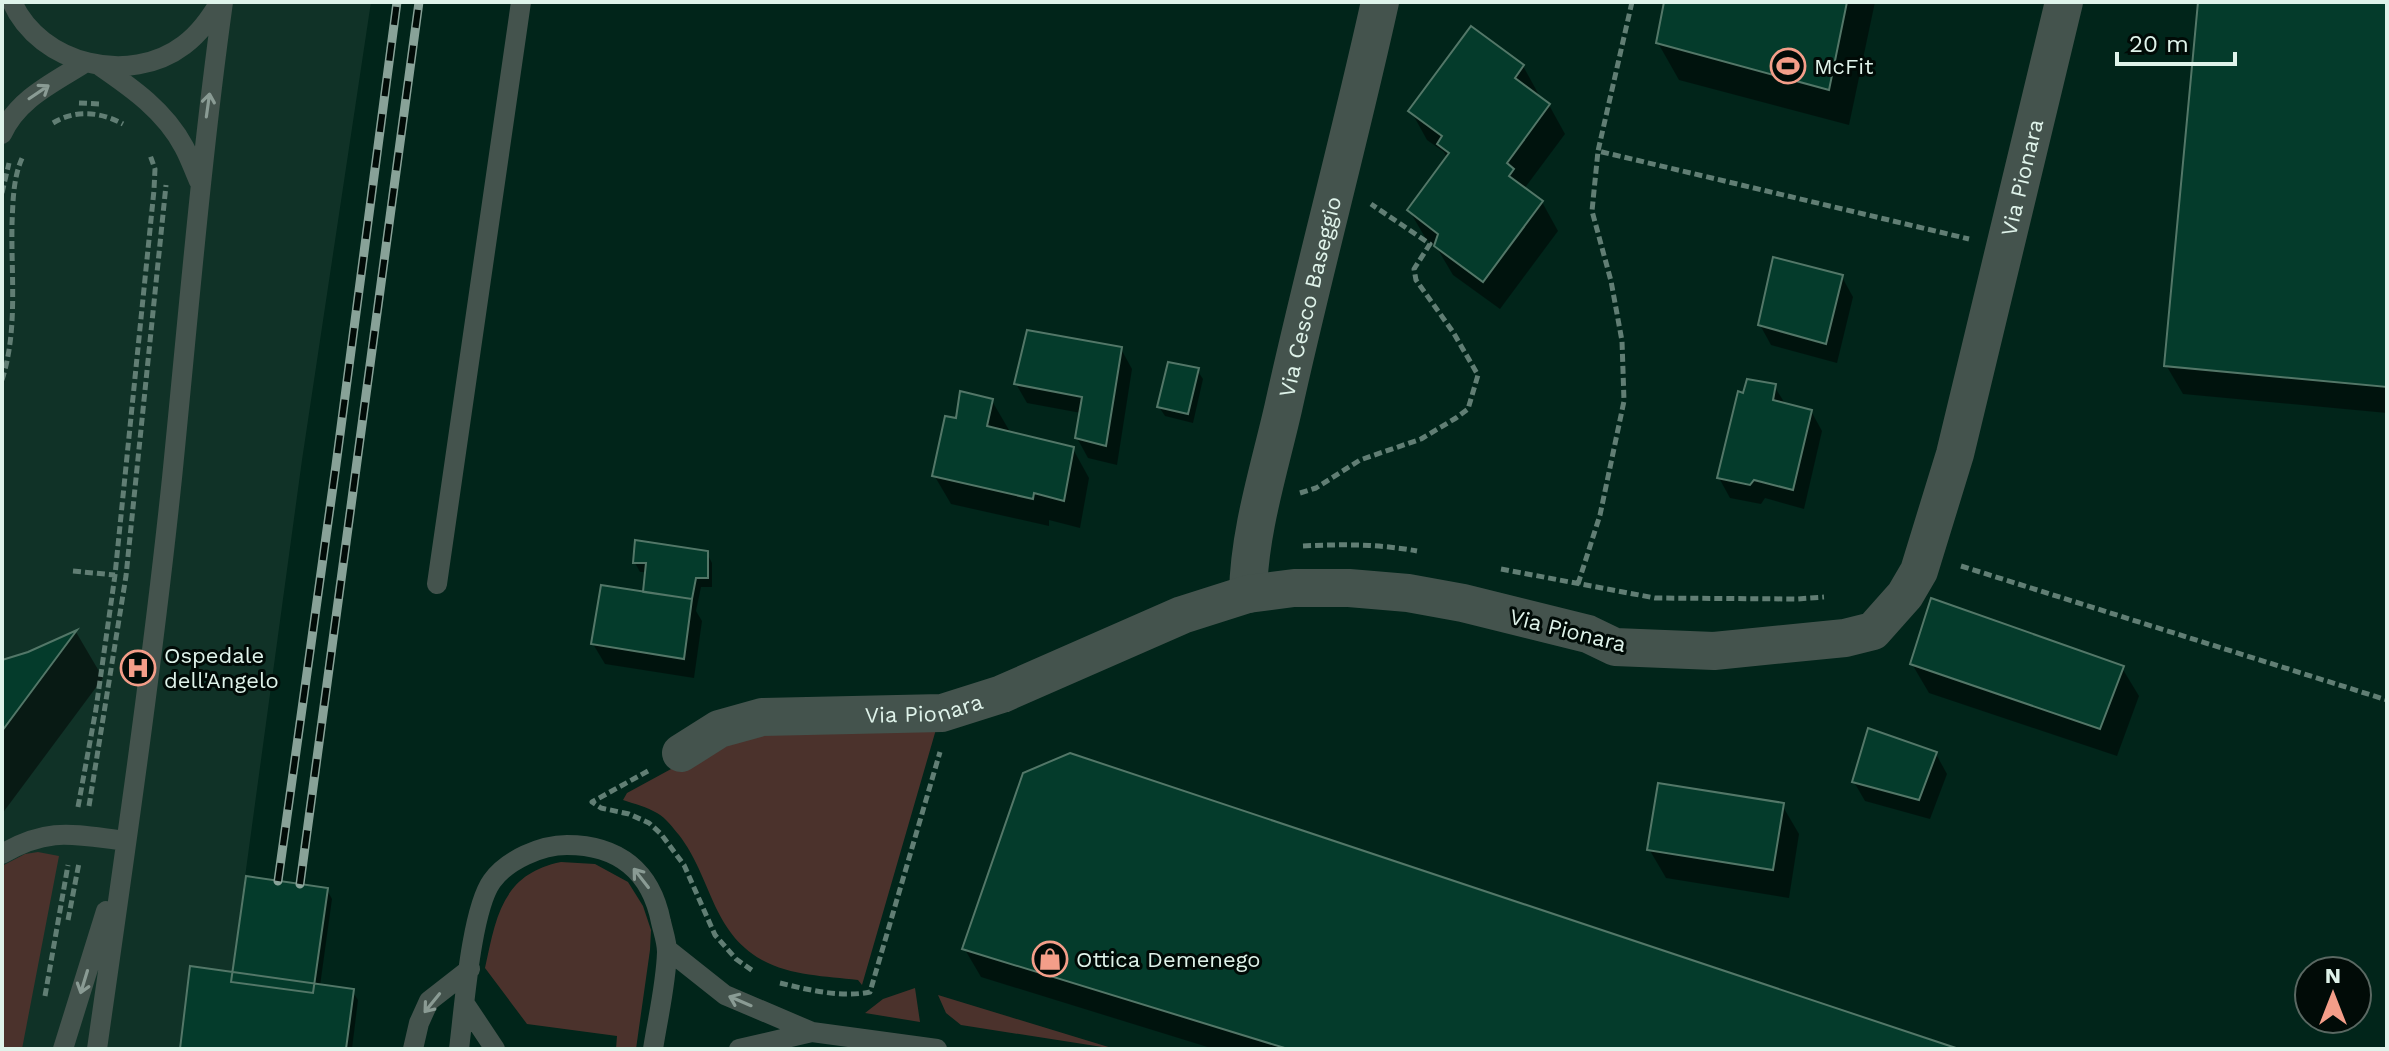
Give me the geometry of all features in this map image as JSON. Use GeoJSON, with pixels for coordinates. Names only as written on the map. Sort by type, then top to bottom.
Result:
{"type":"FeatureCollection","features":[{"type":"Feature","properties":{"kind":"street","name":"Via Cesco Baseggio"},"geometry":{"type":"LineString","coordinates":[[1248,578],[1307,299],[1380,2]]}},
{"type":"Feature","properties":{"kind":"street","name":"Via Pionara"},"geometry":{"type":"LineString","coordinates":[[681,753],[719,729],[762,717],[942,713],[1002,694],[1182,615],[1248,578],[1294,588],[1349,588],[1408,593],[1463,603],[1588,634],[1615,647],[1714,651],[1845,638],[1873,631],[1905,595],[1919,571],[1955,454],[2064,2]]}},
{"type":"Feature","properties":{"kind":"lane"},"geometry":{"type":"LineString","coordinates":[[12,2],[28,26],[51,47],[72,59],[93,64],[132,66],[162,57],[183,46],[205,26],[222,2]]}},
{"type":"Feature","properties":{"kind":"lane"},"geometry":{"type":"LineString","coordinates":[[97,1049],[158,605],[200,182],[222,2]]}},
{"type":"Feature","properties":{"kind":"lane"},"geometry":{"type":"LineString","coordinates":[[437,584],[521,2]]}},
{"type":"Feature","properties":{"kind":"lane"},"geometry":{"type":"LineString","coordinates":[[2,134],[10,118],[28,99],[93,64]]}},
{"type":"Feature","properties":{"kind":"lane"},"geometry":{"type":"LineString","coordinates":[[93,64],[138,91],[162,117],[184,146],[200,182]]}},
{"type":"Feature","properties":{"kind":"lane"},"geometry":{"type":"LineString","coordinates":[[2,854],[26,841],[51,834],[78,835],[125,848]]}},
{"type":"Feature","properties":{"kind":"lane"},"geometry":{"type":"LineString","coordinates":[[459,1049],[478,914],[492,881],[535,850],[560,845],[587,845],[617,854],[642,875],[658,905],[667,949],[653,1049]]}},
{"type":"Feature","properties":{"kind":"lane"},"geometry":{"type":"LineString","coordinates":[[63,1049],[125,848]]}},
{"type":"Feature","properties":{"kind":"lane"},"geometry":{"type":"LineString","coordinates":[[667,949],[725,995],[812,1032],[927,1048]]}},
{"type":"Feature","properties":{"kind":"lane"},"geometry":{"type":"LineString","coordinates":[[413,1049],[419,1023],[429,1001],[470,969]]}},
{"type":"Feature","properties":{"kind":"lane"},"geometry":{"type":"LineString","coordinates":[[465,1004],[495,1049]]}},
{"type":"Feature","properties":{"kind":"lane"},"geometry":{"type":"LineString","coordinates":[[739,1049],[812,1032]]}},
{"type":"Feature","properties":{"kind":"path"},"geometry":{"type":"LineString","coordinates":[[1578,584],[1600,515],[1624,401],[1622,341],[1611,281],[1592,211],[1598,151],[1632,2]]}},
{"type":"Feature","properties":{"kind":"path"},"geometry":{"type":"LineString","coordinates":[[71,103],[110,106]]}},
{"type":"Feature","properties":{"kind":"path"},"geometry":{"type":"LineString","coordinates":[[50,125],[60,118],[83,113],[103,115],[124,124]]}},
{"type":"Feature","properties":{"kind":"path"},"geometry":{"type":"LineString","coordinates":[[68,920],[115,575],[143,315],[155,169],[147,147]]}},
{"type":"Feature","properties":{"kind":"path"},"geometry":{"type":"LineString","coordinates":[[2,380],[12,340],[14,195],[19,166],[26,149]]}},
{"type":"Feature","properties":{"kind":"path"},"geometry":{"type":"LineString","coordinates":[[1598,151],[1980,241]]}},
{"type":"Feature","properties":{"kind":"path"},"geometry":{"type":"LineString","coordinates":[[2,193],[13,152]]}},
{"type":"Feature","properties":{"kind":"path"},"geometry":{"type":"LineString","coordinates":[[43,1006],[107,704],[126,576],[166,182]]}},
{"type":"Feature","properties":{"kind":"path"},"geometry":{"type":"LineString","coordinates":[[1261,505],[1316,488],[1360,460],[1421,439],[1468,409],[1478,375],[1453,332],[1416,280],[1414,269],[1430,244],[1359,196],[1335,190]]}},
{"type":"Feature","properties":{"kind":"path"},"geometry":{"type":"LineString","coordinates":[[1248,578],[1295,546],[1344,543],[1391,546],[1422,552]]}},
{"type":"Feature","properties":{"kind":"path"},"geometry":{"type":"LineString","coordinates":[[1924,555],[2387,700]]}},
{"type":"Feature","properties":{"kind":"path"},"geometry":{"type":"LineString","coordinates":[[1496,568],[1655,598],[1826,597]]}},
{"type":"Feature","properties":{"kind":"path"},"geometry":{"type":"LineString","coordinates":[[73,571],[115,575]]}},
{"type":"Feature","properties":{"kind":"path"},"geometry":{"type":"LineString","coordinates":[[774,981],[853,995],[870,992],[945,736],[942,713]]}},
{"type":"Feature","properties":{"kind":"path"},"geometry":{"type":"LineString","coordinates":[[681,753],[592,802],[601,808],[629,814],[649,823],[661,834],[684,865],[715,935],[736,959],[764,977]]}},
{"type":"Feature","properties":{"kind":"shaded area","name":"Ospedale dell'Angelo"},"geometry":{"type":"Polygon","coordinates":[[[2,2],[371,2],[302,460],[232,972],[190,967],[180,1049],[2,1049],[2,2]]]}},
{"type":"Feature","properties":{"kind":"shaded area"},"geometry":{"type":"Polygon","coordinates":[[[759,725],[937,726],[862,985],[858,980],[785,969],[762,960],[745,948],[722,919],[690,852],[667,820],[645,807],[623,800],[627,793],[759,725]]]}},
{"type":"Feature","properties":{"kind":"shaded area"},"geometry":{"type":"Polygon","coordinates":[[[38,852],[59,856],[22,1049],[2,1049],[2,866],[25,854],[38,852]]]}},
{"type":"Feature","properties":{"kind":"shaded area"},"geometry":{"type":"Polygon","coordinates":[[[561,862],[595,864],[628,882],[643,906],[651,930],[636,1049],[616,1049],[617,1036],[527,1024],[485,968],[498,915],[514,887],[541,868],[561,862]]]}},
{"type":"Feature","properties":{"kind":"shaded area"},"geometry":{"type":"Polygon","coordinates":[[[915,988],[920,1022],[865,1013],[883,999],[915,988]]]}},
{"type":"Feature","properties":{"kind":"shaded area"},"geometry":{"type":"Polygon","coordinates":[[[938,995],[1115,1049],[961,1025],[946,1013],[938,995]]]}},
{"type":"Feature","properties":{"kind":"building","name":"McFit"},"geometry":{"type":"Polygon","coordinates":[[[1664,2],[1847,2],[1829,90],[1656,43],[1664,2]]]}},
{"type":"Feature","properties":{"kind":"building"},"geometry":{"type":"Polygon","coordinates":[[[2198,2],[2387,2],[2387,387],[2164,366],[2198,2]]]}},
{"type":"Feature","properties":{"kind":"building"},"geometry":{"type":"Polygon","coordinates":[[[1471,26],[1524,65],[1515,78],[1550,104],[1507,163],[1514,169],[1509,176],[1543,201],[1483,282],[1434,246],[1438,234],[1407,210],[1449,153],[1437,144],[1442,136],[1408,111],[1471,26]]]}},
{"type":"Feature","properties":{"kind":"building"},"geometry":{"type":"Polygon","coordinates":[[[1773,257],[1843,275],[1826,344],[1758,325],[1773,257]]]}},
{"type":"Feature","properties":{"kind":"building"},"geometry":{"type":"Polygon","coordinates":[[[1027,330],[1122,347],[1106,446],[1075,438],[1082,397],[1014,384],[1027,330]]]}},
{"type":"Feature","properties":{"kind":"building"},"geometry":{"type":"Polygon","coordinates":[[[1168,362],[1199,368],[1188,414],[1157,407],[1168,362]]]}},
{"type":"Feature","properties":{"kind":"building"},"geometry":{"type":"Polygon","coordinates":[[[1747,379],[1776,384],[1773,400],[1812,410],[1793,490],[1754,480],[1750,485],[1717,478],[1738,391],[1743,393],[1747,379]]]}},
{"type":"Feature","properties":{"kind":"building"},"geometry":{"type":"Polygon","coordinates":[[[960,391],[993,399],[987,426],[1074,447],[1064,501],[1034,493],[1033,499],[932,476],[945,416],[956,418],[960,391]]]}},
{"type":"Feature","properties":{"kind":"building"},"geometry":{"type":"Polygon","coordinates":[[[635,540],[708,551],[708,578],[696,578],[692,599],[643,592],[646,563],[633,563],[635,540]]]}},
{"type":"Feature","properties":{"kind":"building"},"geometry":{"type":"Polygon","coordinates":[[[601,585],[692,599],[684,659],[591,644],[601,585]]]}},
{"type":"Feature","properties":{"kind":"building"},"geometry":{"type":"Polygon","coordinates":[[[1931,598],[2124,666],[2100,729],[1910,664],[1931,598]]]}},
{"type":"Feature","properties":{"kind":"building"},"geometry":{"type":"Polygon","coordinates":[[[77,630],[2,731],[2,660],[77,630]]]}},
{"type":"Feature","properties":{"kind":"building"},"geometry":{"type":"Polygon","coordinates":[[[1868,728],[1937,752],[1919,800],[1852,782],[1868,728]]]}},
{"type":"Feature","properties":{"kind":"building"},"geometry":{"type":"Polygon","coordinates":[[[1070,753],[1959,1049],[1288,1049],[962,949],[1023,773],[1070,753]]]}},
{"type":"Feature","properties":{"kind":"building"},"geometry":{"type":"Polygon","coordinates":[[[1658,783],[1784,803],[1773,870],[1647,850],[1658,783]]]}},
{"type":"Feature","properties":{"kind":"building"},"geometry":{"type":"Polygon","coordinates":[[[246,876],[328,888],[313,993],[231,982],[246,876]]]}},
{"type":"Feature","properties":{"kind":"building"},"geometry":{"type":"Polygon","coordinates":[[[190,966],[354,989],[346,1049],[180,1049],[190,966]]]}},
{"type":"Feature","properties":{"kind":"railway"},"geometry":{"type":"LineString","coordinates":[[278,881],[397,2]]}},
{"type":"Feature","properties":{"kind":"railway"},"geometry":{"type":"LineString","coordinates":[[300,884],[419,2]]}},
{"type":"Feature","properties":{"kind":"place","name":"McFit"},"geometry":{"type":"Point","coordinates":[1788,66]}},
{"type":"Feature","properties":{"kind":"place","name":"Ospedale dell'Angelo"},"geometry":{"type":"Point","coordinates":[138,668]}},
{"type":"Feature","properties":{"kind":"place","name":"Ottica Demenego"},"geometry":{"type":"Point","coordinates":[1050,959]}}]}
